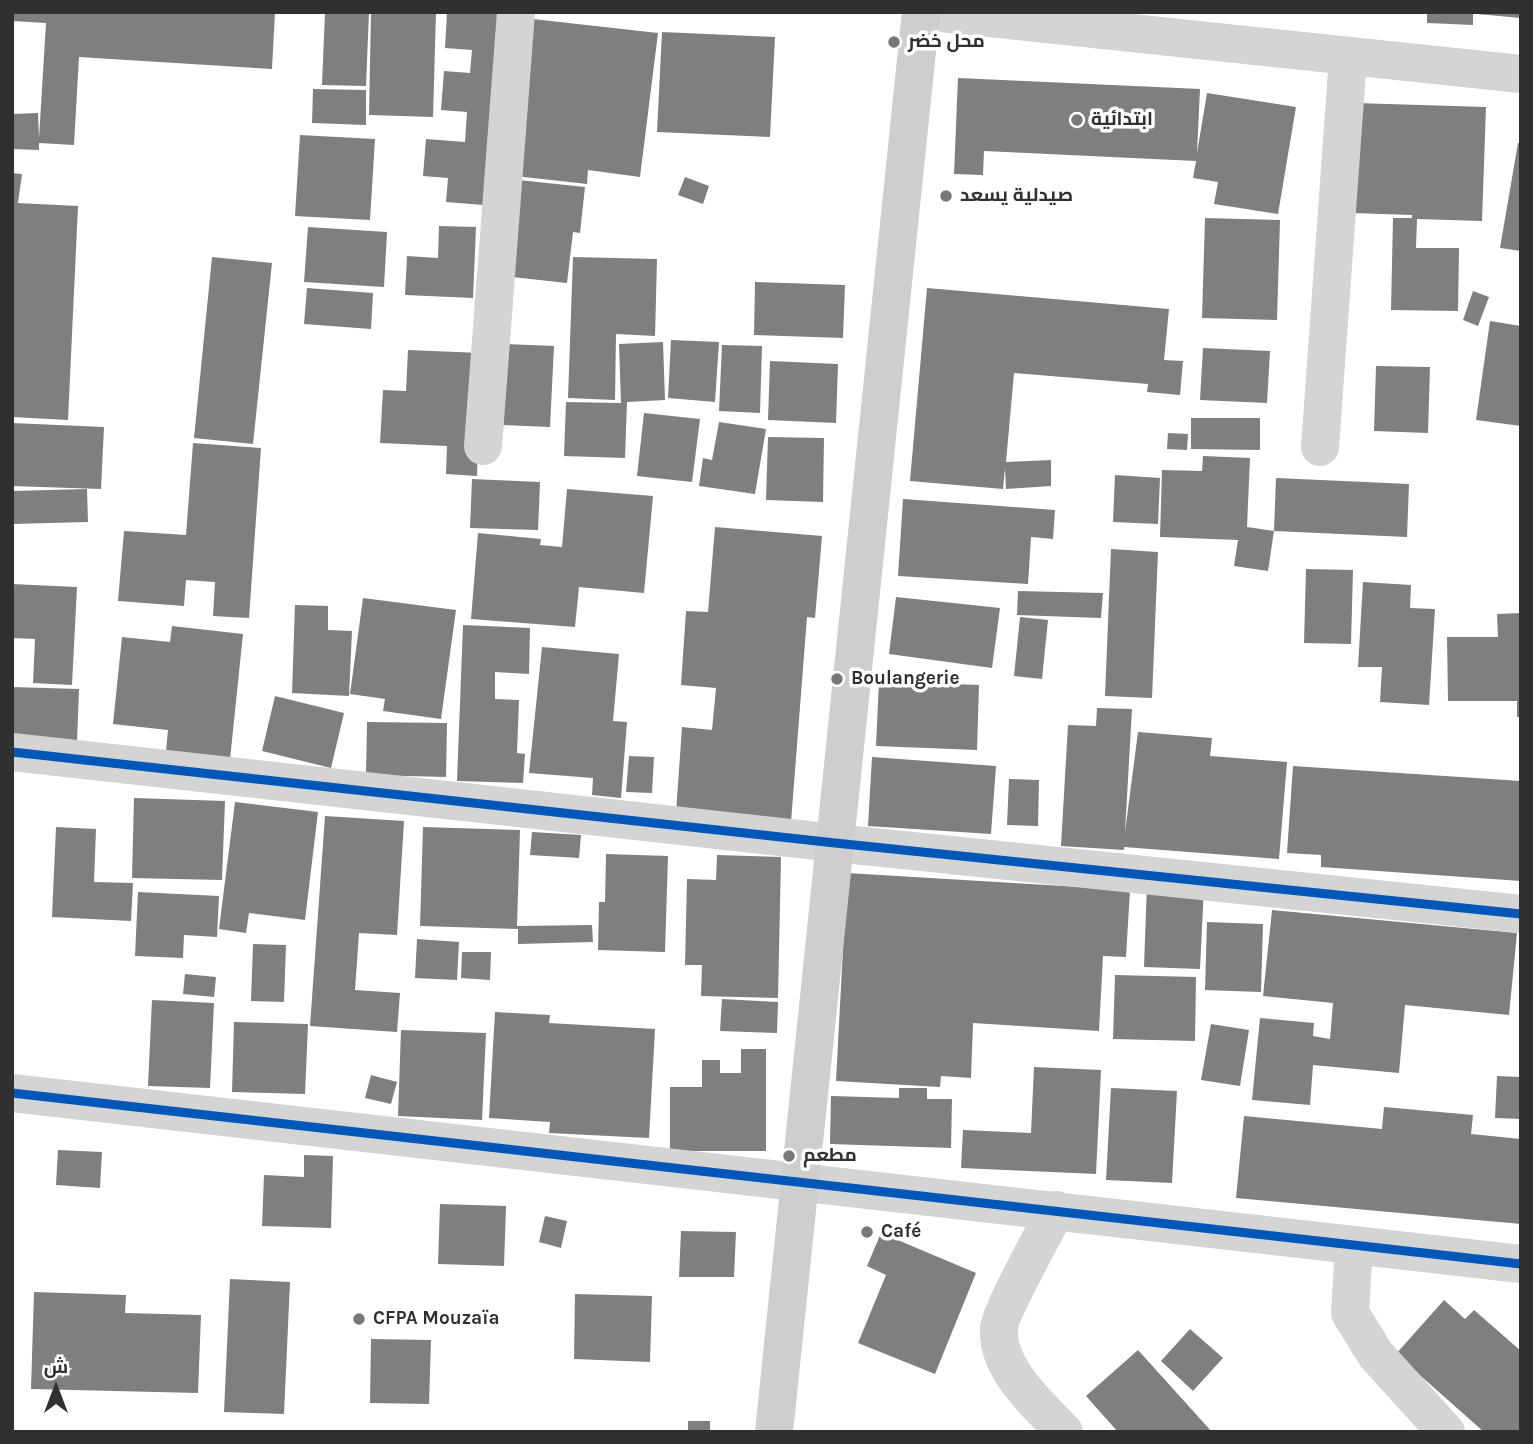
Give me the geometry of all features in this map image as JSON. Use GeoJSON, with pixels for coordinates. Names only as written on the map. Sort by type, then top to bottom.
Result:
{"type":"FeatureCollection","features":[{"type":"Feature","properties":{"kind":"main road"},"geometry":{"type":"LineString","coordinates":[[774,1432],[921,12]]}},
{"type":"Feature","properties":{"kind":"street"},"geometry":{"type":"LineString","coordinates":[[482,446],[516,12]]}},
{"type":"Feature","properties":{"kind":"street"},"geometry":{"type":"LineString","coordinates":[[933,12],[1521,74]]}},
{"type":"Feature","properties":{"kind":"street"},"geometry":{"type":"LineString","coordinates":[[1320,447],[1348,57]]}},
{"type":"Feature","properties":{"kind":"street"},"geometry":{"type":"LineString","coordinates":[[12,752],[835,843],[1521,914]]}},
{"type":"Feature","properties":{"kind":"street"},"geometry":{"type":"LineString","coordinates":[[12,1093],[1521,1264]]}},
{"type":"Feature","properties":{"kind":"street"},"geometry":{"type":"LineString","coordinates":[[1056,1210],[999,1326],[1003,1355],[1022,1386],[1064,1432]]}},
{"type":"Feature","properties":{"kind":"street"},"geometry":{"type":"LineString","coordinates":[[1354,1245],[1350,1313],[1376,1355],[1446,1432]]}},
{"type":"Feature","properties":{"kind":"building"},"geometry":{"type":"Polygon","coordinates":[[[12,12],[275,12],[272,69],[79,57],[74,145],[39,143],[39,150],[12,149],[12,114],[38,113],[39,138],[46,23],[12,21],[12,12]]]}},
{"type":"Feature","properties":{"kind":"building"},"geometry":{"type":"Polygon","coordinates":[[[325,12],[369,12],[366,86],[322,85],[325,12]]]}},
{"type":"Feature","properties":{"kind":"building"},"geometry":{"type":"Polygon","coordinates":[[[371,12],[436,12],[433,117],[369,115],[371,12]]]}},
{"type":"Feature","properties":{"kind":"building"},"geometry":{"type":"Polygon","coordinates":[[[447,12],[498,14],[483,205],[446,202],[448,178],[423,176],[426,139],[465,142],[467,112],[441,110],[444,71],[470,73],[472,50],[445,48],[447,12]]]}},
{"type":"Feature","properties":{"kind":"building"},"geometry":{"type":"Polygon","coordinates":[[[1427,12],[1473,12],[1473,25],[1427,23],[1427,12]]]}},
{"type":"Feature","properties":{"kind":"building"},"geometry":{"type":"Polygon","coordinates":[[[1521,12],[1521,18],[1477,14],[1521,12]]]}},
{"type":"Feature","properties":{"kind":"building"},"geometry":{"type":"Polygon","coordinates":[[[524,18],[658,33],[640,177],[588,170],[587,184],[506,175],[524,18]]]}},
{"type":"Feature","properties":{"kind":"building"},"geometry":{"type":"Polygon","coordinates":[[[662,32],[775,37],[770,137],[657,132],[662,32]]]}},
{"type":"Feature","properties":{"kind":"building","name":"ابتدائية"},"geometry":{"type":"Polygon","coordinates":[[[958,78],[1200,89],[1197,153],[1207,93],[1296,107],[1278,214],[1214,204],[1218,182],[1193,178],[1196,161],[984,151],[983,175],[954,174],[958,78]]]}},
{"type":"Feature","properties":{"kind":"building"},"geometry":{"type":"Polygon","coordinates":[[[313,89],[366,90],[366,125],[312,123],[313,89]]]}},
{"type":"Feature","properties":{"kind":"building"},"geometry":{"type":"Polygon","coordinates":[[[1355,103],[1486,107],[1482,221],[1417,219],[1416,248],[1459,248],[1458,311],[1391,310],[1393,218],[1412,218],[1412,215],[1352,213],[1355,103]]]}},
{"type":"Feature","properties":{"kind":"building"},"geometry":{"type":"Polygon","coordinates":[[[300,135],[375,139],[370,220],[295,216],[300,135]]]}},
{"type":"Feature","properties":{"kind":"building"},"geometry":{"type":"Polygon","coordinates":[[[1518,143],[1521,143],[1521,251],[1500,248],[1518,143]]]}},
{"type":"Feature","properties":{"kind":"building"},"geometry":{"type":"Polygon","coordinates":[[[12,173],[22,174],[18,203],[78,206],[68,420],[12,417],[12,173]]]}},
{"type":"Feature","properties":{"kind":"building"},"geometry":{"type":"Polygon","coordinates":[[[685,177],[709,186],[703,204],[678,195],[685,177]]]}},
{"type":"Feature","properties":{"kind":"building"},"geometry":{"type":"Polygon","coordinates":[[[509,179],[585,187],[580,233],[573,232],[567,283],[512,277],[509,179]]]}},
{"type":"Feature","properties":{"kind":"building"},"geometry":{"type":"Polygon","coordinates":[[[1205,218],[1280,220],[1277,320],[1202,318],[1205,218]]]}},
{"type":"Feature","properties":{"kind":"building"},"geometry":{"type":"Polygon","coordinates":[[[439,226],[476,227],[473,298],[405,295],[407,256],[438,258],[439,226]]]}},
{"type":"Feature","properties":{"kind":"building"},"geometry":{"type":"Polygon","coordinates":[[[308,227],[387,232],[384,287],[304,282],[308,227]]]}},
{"type":"Feature","properties":{"kind":"building"},"geometry":{"type":"Polygon","coordinates":[[[212,257],[272,263],[253,444],[194,438],[212,257]]]}},
{"type":"Feature","properties":{"kind":"building"},"geometry":{"type":"Polygon","coordinates":[[[573,257],[657,259],[655,336],[616,334],[615,400],[568,398],[573,257]]]}},
{"type":"Feature","properties":{"kind":"building"},"geometry":{"type":"Polygon","coordinates":[[[755,282],[845,285],[843,338],[754,335],[755,282]]]}},
{"type":"Feature","properties":{"kind":"building"},"geometry":{"type":"Polygon","coordinates":[[[307,288],[373,293],[371,329],[304,324],[307,288]]]}},
{"type":"Feature","properties":{"kind":"building"},"geometry":{"type":"Polygon","coordinates":[[[927,288],[1169,309],[1164,360],[1183,361],[1180,395],[1147,392],[1148,384],[1014,373],[1006,462],[1051,460],[1051,486],[1006,489],[1005,468],[1003,489],[910,481],[927,288]]]}},
{"type":"Feature","properties":{"kind":"building"},"geometry":{"type":"Polygon","coordinates":[[[1473,291],[1489,297],[1478,326],[1463,320],[1473,291]]]}},
{"type":"Feature","properties":{"kind":"building"},"geometry":{"type":"Polygon","coordinates":[[[1490,321],[1521,326],[1521,426],[1476,420],[1490,321]]]}},
{"type":"Feature","properties":{"kind":"building"},"geometry":{"type":"Polygon","coordinates":[[[671,340],[719,342],[715,402],[668,398],[671,340]]]}},
{"type":"Feature","properties":{"kind":"building"},"geometry":{"type":"Polygon","coordinates":[[[663,342],[665,400],[627,402],[625,458],[564,456],[566,402],[621,403],[619,344],[663,342]]]}},
{"type":"Feature","properties":{"kind":"building"},"geometry":{"type":"Polygon","coordinates":[[[481,343],[554,346],[550,427],[502,425],[478,444],[477,476],[446,474],[447,446],[380,443],[383,390],[406,391],[408,350],[481,353],[481,343]]]}},
{"type":"Feature","properties":{"kind":"building"},"geometry":{"type":"Polygon","coordinates":[[[722,345],[762,346],[760,413],[719,411],[722,345]]]}},
{"type":"Feature","properties":{"kind":"building"},"geometry":{"type":"Polygon","coordinates":[[[1203,348],[1270,351],[1267,403],[1200,400],[1203,348]]]}},
{"type":"Feature","properties":{"kind":"building"},"geometry":{"type":"Polygon","coordinates":[[[770,361],[838,364],[836,423],[768,420],[770,361]]]}},
{"type":"Feature","properties":{"kind":"building"},"geometry":{"type":"Polygon","coordinates":[[[1376,366],[1430,367],[1428,433],[1374,431],[1376,366]]]}},
{"type":"Feature","properties":{"kind":"building"},"geometry":{"type":"Polygon","coordinates":[[[644,413],[700,419],[692,482],[637,476],[644,413]]]}},
{"type":"Feature","properties":{"kind":"building"},"geometry":{"type":"Polygon","coordinates":[[[1191,418],[1260,418],[1260,450],[1191,449],[1191,418]]]}},
{"type":"Feature","properties":{"kind":"building"},"geometry":{"type":"Polygon","coordinates":[[[719,422],[766,429],[755,494],[699,486],[703,458],[712,460],[719,422]]]}},
{"type":"Feature","properties":{"kind":"building"},"geometry":{"type":"Polygon","coordinates":[[[12,423],[104,427],[101,489],[12,486],[12,423]]]}},
{"type":"Feature","properties":{"kind":"building"},"geometry":{"type":"Polygon","coordinates":[[[1168,433],[1188,434],[1187,450],[1167,449],[1168,433]]]}},
{"type":"Feature","properties":{"kind":"building"},"geometry":{"type":"Polygon","coordinates":[[[768,437],[824,438],[823,502],[766,500],[768,437]]]}},
{"type":"Feature","properties":{"kind":"building"},"geometry":{"type":"Polygon","coordinates":[[[193,443],[261,448],[249,618],[213,616],[215,582],[186,580],[184,606],[118,601],[124,531],[186,535],[193,443]]]}},
{"type":"Feature","properties":{"kind":"building"},"geometry":{"type":"Polygon","coordinates":[[[1203,456],[1250,458],[1247,527],[1274,531],[1268,571],[1234,566],[1238,540],[1160,537],[1162,470],[1202,471],[1203,456]]]}},
{"type":"Feature","properties":{"kind":"building"},"geometry":{"type":"Polygon","coordinates":[[[1115,475],[1160,478],[1158,524],[1113,522],[1115,475]]]}},
{"type":"Feature","properties":{"kind":"building"},"geometry":{"type":"Polygon","coordinates":[[[1276,478],[1409,484],[1407,537],[1274,531],[1276,478]]]}},
{"type":"Feature","properties":{"kind":"building"},"geometry":{"type":"Polygon","coordinates":[[[472,479],[540,482],[538,530],[470,528],[472,479]]]}},
{"type":"Feature","properties":{"kind":"building"},"geometry":{"type":"Polygon","coordinates":[[[87,489],[88,522],[12,524],[12,491],[87,489]]]}},
{"type":"Feature","properties":{"kind":"building"},"geometry":{"type":"Polygon","coordinates":[[[567,489],[653,496],[644,593],[579,587],[575,627],[471,619],[478,533],[541,539],[540,545],[562,547],[567,489]]]}},
{"type":"Feature","properties":{"kind":"building"},"geometry":{"type":"Polygon","coordinates":[[[903,499],[1055,510],[1053,539],[1031,537],[1028,584],[898,576],[903,499]]]}},
{"type":"Feature","properties":{"kind":"building"},"geometry":{"type":"Polygon","coordinates":[[[715,527],[822,536],[815,618],[807,617],[791,822],[676,813],[682,727],[712,730],[716,688],[681,685],[686,611],[708,612],[715,527]]]}},
{"type":"Feature","properties":{"kind":"building"},"geometry":{"type":"Polygon","coordinates":[[[1111,549],[1158,552],[1152,698],[1105,696],[1111,549]]]}},
{"type":"Feature","properties":{"kind":"building"},"geometry":{"type":"Polygon","coordinates":[[[1306,569],[1353,570],[1351,644],[1304,643],[1306,569]]]}},
{"type":"Feature","properties":{"kind":"building"},"geometry":{"type":"Polygon","coordinates":[[[1363,582],[1411,585],[1410,608],[1435,609],[1429,705],[1380,702],[1382,667],[1358,667],[1363,582]]]}},
{"type":"Feature","properties":{"kind":"building"},"geometry":{"type":"Polygon","coordinates":[[[12,584],[77,587],[72,685],[33,683],[35,639],[12,638],[12,584]]]}},
{"type":"Feature","properties":{"kind":"building"},"geometry":{"type":"Polygon","coordinates":[[[1018,591],[1103,593],[1101,618],[1017,615],[1018,591]]]}},
{"type":"Feature","properties":{"kind":"building"},"geometry":{"type":"Polygon","coordinates":[[[896,597],[1000,608],[992,668],[889,654],[896,597]]]}},
{"type":"Feature","properties":{"kind":"building"},"geometry":{"type":"Polygon","coordinates":[[[363,598],[456,610],[441,719],[383,711],[385,699],[350,694],[363,598]]]}},
{"type":"Feature","properties":{"kind":"building"},"geometry":{"type":"Polygon","coordinates":[[[295,605],[328,606],[328,630],[352,631],[349,696],[292,693],[295,605]]]}},
{"type":"Feature","properties":{"kind":"building"},"geometry":{"type":"Polygon","coordinates":[[[1521,613],[1521,717],[1517,717],[1517,701],[1448,701],[1447,637],[1498,637],[1497,614],[1521,613]]]}},
{"type":"Feature","properties":{"kind":"building"},"geometry":{"type":"Polygon","coordinates":[[[1020,617],[1048,620],[1042,679],[1014,676],[1020,617]]]}},
{"type":"Feature","properties":{"kind":"building"},"geometry":{"type":"Polygon","coordinates":[[[463,625],[530,628],[529,674],[495,672],[495,699],[519,700],[517,753],[525,754],[523,783],[457,781],[463,625]]]}},
{"type":"Feature","properties":{"kind":"building"},"geometry":{"type":"Polygon","coordinates":[[[172,626],[243,634],[229,769],[165,762],[168,730],[113,724],[122,637],[170,642],[172,626]]]}},
{"type":"Feature","properties":{"kind":"building"},"geometry":{"type":"Polygon","coordinates":[[[542,647],[619,654],[613,721],[627,722],[621,798],[592,795],[593,778],[529,773],[542,647]]]}},
{"type":"Feature","properties":{"kind":"building"},"geometry":{"type":"Polygon","coordinates":[[[879,681],[979,685],[977,750],[876,746],[879,681]]]}},
{"type":"Feature","properties":{"kind":"building"},"geometry":{"type":"Polygon","coordinates":[[[12,687],[79,689],[77,743],[12,742],[12,687]]]}},
{"type":"Feature","properties":{"kind":"building"},"geometry":{"type":"Polygon","coordinates":[[[275,696],[344,713],[331,768],[262,751],[275,696]]]}},
{"type":"Feature","properties":{"kind":"building"},"geometry":{"type":"Polygon","coordinates":[[[1097,708],[1132,709],[1125,832],[1138,732],[1212,738],[1210,756],[1287,762],[1279,859],[1124,847],[1124,850],[1061,846],[1068,725],[1096,726],[1097,708]]]}},
{"type":"Feature","properties":{"kind":"building"},"geometry":{"type":"Polygon","coordinates":[[[367,722],[447,723],[446,777],[366,775],[367,722]]]}},
{"type":"Feature","properties":{"kind":"building"},"geometry":{"type":"Polygon","coordinates":[[[629,756],[654,757],[652,793],[626,792],[629,756]]]}},
{"type":"Feature","properties":{"kind":"building"},"geometry":{"type":"Polygon","coordinates":[[[872,757],[996,766],[991,834],[868,826],[872,757]]]}},
{"type":"Feature","properties":{"kind":"building"},"geometry":{"type":"Polygon","coordinates":[[[1293,766],[1521,781],[1521,881],[1321,867],[1321,855],[1287,853],[1293,766]]]}},
{"type":"Feature","properties":{"kind":"building"},"geometry":{"type":"Polygon","coordinates":[[[1009,779],[1039,780],[1038,826],[1007,825],[1009,779]]]}},
{"type":"Feature","properties":{"kind":"building"},"geometry":{"type":"Polygon","coordinates":[[[134,798],[225,801],[222,880],[132,878],[134,798]]]}},
{"type":"Feature","properties":{"kind":"building"},"geometry":{"type":"Polygon","coordinates":[[[235,802],[318,812],[305,920],[249,913],[246,933],[219,929],[235,802]]]}},
{"type":"Feature","properties":{"kind":"building"},"geometry":{"type":"Polygon","coordinates":[[[325,816],[404,821],[397,935],[359,933],[355,990],[400,993],[397,1032],[310,1026],[325,816]]]}},
{"type":"Feature","properties":{"kind":"building"},"geometry":{"type":"Polygon","coordinates":[[[56,827],[96,829],[94,882],[133,883],[131,921],[52,917],[56,827]]]}},
{"type":"Feature","properties":{"kind":"building"},"geometry":{"type":"Polygon","coordinates":[[[423,827],[520,830],[517,926],[592,925],[593,942],[518,944],[518,929],[420,926],[423,827]]]}},
{"type":"Feature","properties":{"kind":"building"},"geometry":{"type":"Polygon","coordinates":[[[532,832],[581,835],[579,858],[530,855],[532,832]]]}},
{"type":"Feature","properties":{"kind":"building"},"geometry":{"type":"Polygon","coordinates":[[[606,854],[668,856],[665,952],[598,950],[599,902],[605,902],[606,854]]]}},
{"type":"Feature","properties":{"kind":"building"},"geometry":{"type":"Polygon","coordinates":[[[717,855],[781,857],[778,998],[701,996],[702,965],[685,965],[687,879],[716,880],[717,855]]]}},
{"type":"Feature","properties":{"kind":"building"},"geometry":{"type":"Polygon","coordinates":[[[847,873],[1130,890],[1126,957],[1103,956],[1099,1031],[973,1023],[971,1078],[941,1076],[940,1087],[836,1081],[847,873]]]}},
{"type":"Feature","properties":{"kind":"building"},"geometry":{"type":"Polygon","coordinates":[[[1147,884],[1204,886],[1200,969],[1144,967],[1147,884]]]}},
{"type":"Feature","properties":{"kind":"building"},"geometry":{"type":"Polygon","coordinates":[[[138,892],[219,896],[217,937],[184,935],[183,958],[135,956],[138,892]]]}},
{"type":"Feature","properties":{"kind":"building"},"geometry":{"type":"Polygon","coordinates":[[[1272,910],[1517,933],[1509,1015],[1405,1005],[1399,1073],[1313,1065],[1310,1105],[1252,1100],[1260,1018],[1314,1023],[1313,1036],[1330,1039],[1333,1003],[1263,996],[1272,910]]]}},
{"type":"Feature","properties":{"kind":"building"},"geometry":{"type":"Polygon","coordinates":[[[1207,922],[1263,924],[1261,992],[1205,990],[1207,922]]]}},
{"type":"Feature","properties":{"kind":"building"},"geometry":{"type":"Polygon","coordinates":[[[417,939],[459,942],[457,980],[415,978],[417,939]]]}},
{"type":"Feature","properties":{"kind":"building"},"geometry":{"type":"Polygon","coordinates":[[[253,944],[286,945],[284,1002],[251,1001],[253,944]]]}},
{"type":"Feature","properties":{"kind":"building"},"geometry":{"type":"Polygon","coordinates":[[[462,952],[491,952],[490,980],[461,978],[462,952]]]}},
{"type":"Feature","properties":{"kind":"building"},"geometry":{"type":"Polygon","coordinates":[[[185,974],[216,977],[214,997],[183,994],[185,974]]]}},
{"type":"Feature","properties":{"kind":"building"},"geometry":{"type":"Polygon","coordinates":[[[1115,975],[1196,977],[1195,1041],[1113,1039],[1115,975]]]}},
{"type":"Feature","properties":{"kind":"building"},"geometry":{"type":"Polygon","coordinates":[[[722,999],[778,1002],[777,1033],[720,1031],[722,999]]]}},
{"type":"Feature","properties":{"kind":"building"},"geometry":{"type":"Polygon","coordinates":[[[152,1000],[214,1003],[210,1088],[148,1086],[152,1000]]]}},
{"type":"Feature","properties":{"kind":"building"},"geometry":{"type":"Polygon","coordinates":[[[495,1012],[550,1015],[549,1023],[655,1029],[649,1138],[549,1133],[550,1122],[489,1118],[495,1012]]]}},
{"type":"Feature","properties":{"kind":"building"},"geometry":{"type":"Polygon","coordinates":[[[234,1022],[308,1024],[305,1094],[232,1092],[234,1022]]]}},
{"type":"Feature","properties":{"kind":"building"},"geometry":{"type":"Polygon","coordinates":[[[1211,1024],[1249,1030],[1240,1086],[1201,1080],[1211,1024]]]}},
{"type":"Feature","properties":{"kind":"building"},"geometry":{"type":"Polygon","coordinates":[[[401,1030],[486,1033],[482,1120],[398,1116],[401,1030]]]}},
{"type":"Feature","properties":{"kind":"building"},"geometry":{"type":"Polygon","coordinates":[[[741,1049],[766,1049],[766,1151],[670,1151],[670,1087],[702,1087],[702,1060],[720,1060],[720,1073],[741,1073],[741,1049]]]}},
{"type":"Feature","properties":{"kind":"building"},"geometry":{"type":"Polygon","coordinates":[[[1034,1067],[1101,1070],[1096,1174],[961,1168],[963,1130],[1031,1133],[1034,1067]]]}},
{"type":"Feature","properties":{"kind":"building"},"geometry":{"type":"Polygon","coordinates":[[[371,1075],[397,1082],[391,1104],[365,1098],[371,1075]]]}},
{"type":"Feature","properties":{"kind":"building"},"geometry":{"type":"Polygon","coordinates":[[[1497,1076],[1521,1077],[1521,1119],[1495,1118],[1497,1076]]]}},
{"type":"Feature","properties":{"kind":"building"},"geometry":{"type":"Polygon","coordinates":[[[899,1088],[927,1088],[927,1099],[952,1099],[951,1148],[830,1144],[831,1096],[899,1098],[899,1088]]]}},
{"type":"Feature","properties":{"kind":"building"},"geometry":{"type":"Polygon","coordinates":[[[1111,1088],[1177,1091],[1172,1183],[1106,1180],[1111,1088]]]}},
{"type":"Feature","properties":{"kind":"building"},"geometry":{"type":"Polygon","coordinates":[[[1384,1107],[1473,1115],[1471,1134],[1521,1139],[1521,1224],[1236,1198],[1244,1116],[1382,1129],[1384,1107]]]}},
{"type":"Feature","properties":{"kind":"building"},"geometry":{"type":"Polygon","coordinates":[[[58,1150],[102,1152],[100,1188],[56,1185],[58,1150]]]}},
{"type":"Feature","properties":{"kind":"building"},"geometry":{"type":"Polygon","coordinates":[[[304,1155],[333,1156],[331,1228],[262,1226],[264,1175],[304,1177],[304,1155]]]}},
{"type":"Feature","properties":{"kind":"building"},"geometry":{"type":"Polygon","coordinates":[[[440,1204],[506,1206],[504,1266],[438,1264],[440,1204]]]}},
{"type":"Feature","properties":{"kind":"building"},"geometry":{"type":"Polygon","coordinates":[[[545,1216],[567,1221],[561,1248],[539,1242],[545,1216]]]}},
{"type":"Feature","properties":{"kind":"building"},"geometry":{"type":"Polygon","coordinates":[[[681,1231],[736,1232],[734,1277],[679,1277],[681,1231]]]}},
{"type":"Feature","properties":{"kind":"building"},"geometry":{"type":"Polygon","coordinates":[[[881,1233],[976,1273],[935,1374],[858,1343],[886,1275],[867,1266],[881,1233]]]}},
{"type":"Feature","properties":{"kind":"building"},"geometry":{"type":"Polygon","coordinates":[[[230,1279],[290,1282],[284,1414],[224,1412],[230,1279]]]}},
{"type":"Feature","properties":{"kind":"building"},"geometry":{"type":"Polygon","coordinates":[[[34,1292],[126,1295],[125,1313],[201,1315],[198,1393],[31,1389],[34,1292]]]}},
{"type":"Feature","properties":{"kind":"building"},"geometry":{"type":"Polygon","coordinates":[[[575,1294],[652,1296],[650,1362],[574,1359],[575,1294]]]}},
{"type":"Feature","properties":{"kind":"building"},"geometry":{"type":"Polygon","coordinates":[[[1444,1300],[1465,1319],[1474,1310],[1521,1351],[1521,1432],[1484,1432],[1396,1354],[1444,1300]]]}},
{"type":"Feature","properties":{"kind":"building"},"geometry":{"type":"Polygon","coordinates":[[[1190,1329],[1223,1358],[1193,1391],[1161,1361],[1190,1329]]]}},
{"type":"Feature","properties":{"kind":"building"},"geometry":{"type":"Polygon","coordinates":[[[371,1339],[431,1340],[429,1404],[370,1403],[371,1339]]]}},
{"type":"Feature","properties":{"kind":"building"},"geometry":{"type":"Polygon","coordinates":[[[1138,1350],[1212,1432],[1118,1432],[1086,1396],[1138,1350]]]}},
{"type":"Feature","properties":{"kind":"building"},"geometry":{"type":"Polygon","coordinates":[[[688,1421],[710,1421],[710,1432],[688,1432],[688,1421]]]}},
{"type":"Feature","properties":{"kind":"cycle path"},"geometry":{"type":"LineString","coordinates":[[12,752],[835,843],[1521,914]]}},
{"type":"Feature","properties":{"kind":"cycle path"},"geometry":{"type":"LineString","coordinates":[[12,1093],[1521,1264]]}},
{"type":"Feature","properties":{"kind":"place","name":"محل خضر"},"geometry":{"type":"Point","coordinates":[894,42]}},
{"type":"Feature","properties":{"kind":"place","name":"ابتدائية"},"geometry":{"type":"Point","coordinates":[1077,120]}},
{"type":"Feature","properties":{"kind":"place","name":"صيدلية يسعد"},"geometry":{"type":"Point","coordinates":[946,196]}},
{"type":"Feature","properties":{"kind":"place","name":"Boulangerie"},"geometry":{"type":"Point","coordinates":[837,679]}},
{"type":"Feature","properties":{"kind":"place","name":"مطعم"},"geometry":{"type":"Point","coordinates":[789,1156]}},
{"type":"Feature","properties":{"kind":"place","name":"Café"},"geometry":{"type":"Point","coordinates":[867,1232]}},
{"type":"Feature","properties":{"kind":"place","name":"CFPA Mouzaïa"},"geometry":{"type":"Point","coordinates":[359,1319]}}]}
